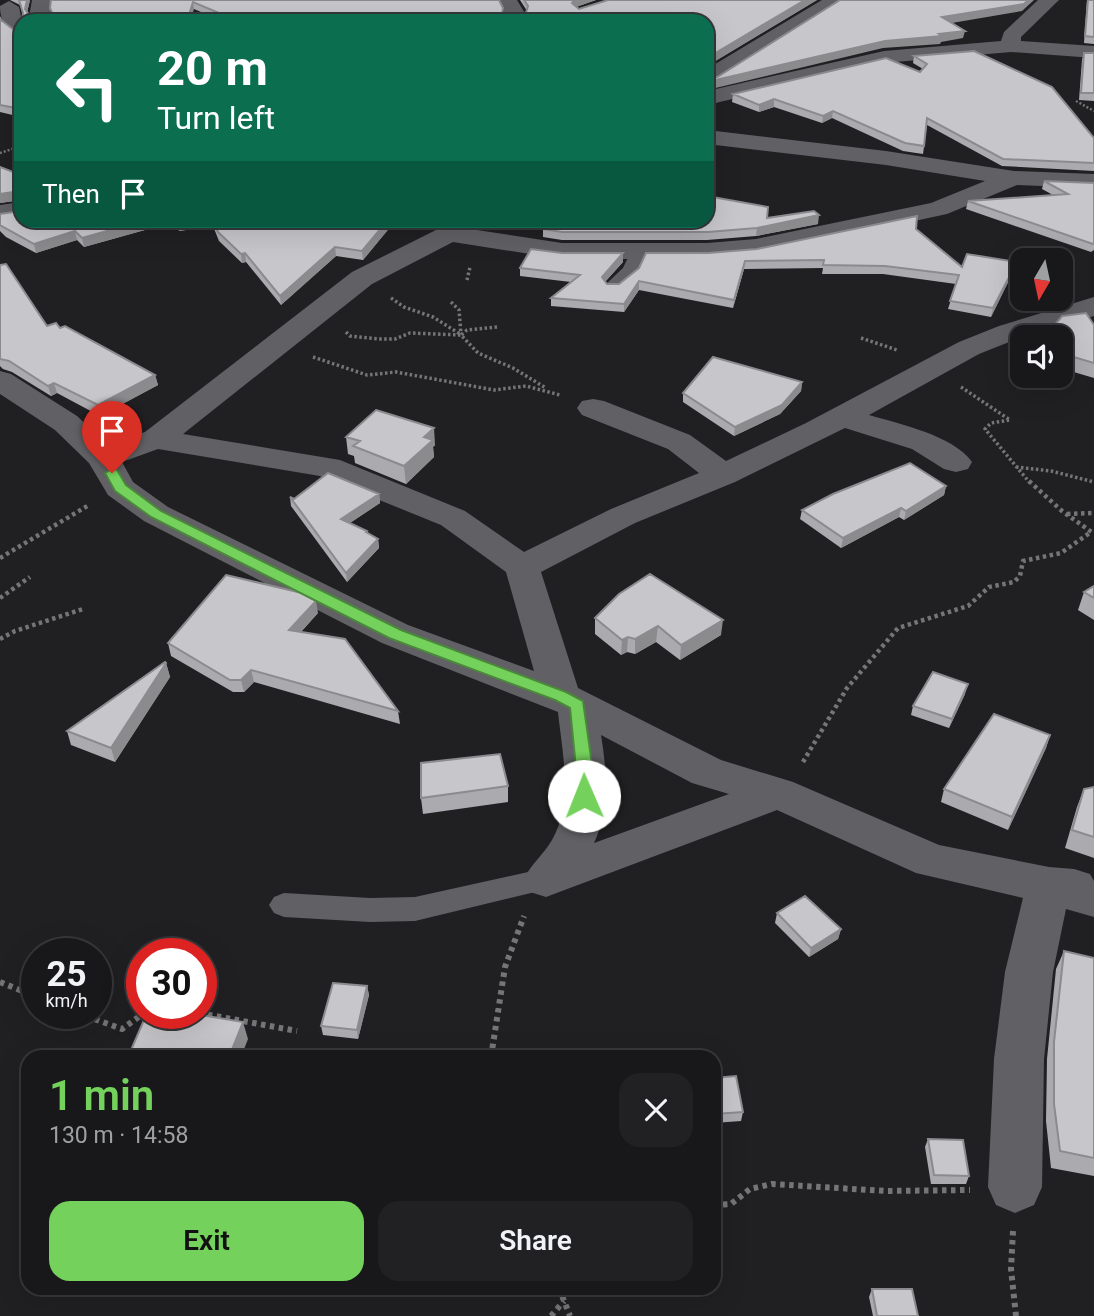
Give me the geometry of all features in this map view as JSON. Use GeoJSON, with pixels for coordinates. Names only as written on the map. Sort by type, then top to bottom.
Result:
{"type":"FeatureCollection","features":[{"type":"Feature","properties":{"kind":"street"},"geometry":{"type":"LineString","coordinates":[[714,72],[836,0]]}},
{"type":"Feature","properties":{"kind":"street"},"geometry":{"type":"LineString","coordinates":[[1011,46],[1011,36],[1049,0]]}},
{"type":"Feature","properties":{"kind":"street"},"geometry":{"type":"LineString","coordinates":[[9,7],[14,24]]}},
{"type":"Feature","properties":{"kind":"street"},"geometry":{"type":"LineString","coordinates":[[714,96],[884,57],[1011,46],[1094,52]]}},
{"type":"Feature","properties":{"kind":"street"},"geometry":{"type":"LineString","coordinates":[[714,138],[860,155],[1014,178],[1094,181]]}},
{"type":"Feature","properties":{"kind":"street"},"geometry":{"type":"LineString","coordinates":[[103,458],[156,439],[362,278],[463,228],[562,251],[707,251],[757,247],[938,209],[1014,178]]}},
{"type":"Feature","properties":{"kind":"street"},"geometry":{"type":"LineString","coordinates":[[522,567],[623,516],[723,475],[843,417],[931,367],[1009,332],[1074,314],[1094,305]]}},
{"type":"Feature","properties":{"kind":"street"},"geometry":{"type":"LineString","coordinates":[[0,380],[66,423],[103,458],[120,488],[156,514],[395,634],[569,700],[707,772],[778,793],[932,861],[1072,887],[1094,900]]}},
{"type":"Feature","properties":{"kind":"street"},"geometry":{"type":"LineString","coordinates":[[593,408],[679,442],[723,475]]}},
{"type":"Feature","properties":{"kind":"street"},"geometry":{"type":"LineString","coordinates":[[843,417],[949,448]]}},
{"type":"Feature","properties":{"kind":"street"},"geometry":{"type":"LineString","coordinates":[[156,439],[328,467],[453,518],[522,567],[569,700],[585,778],[583,813],[573,844],[546,879]]}},
{"type":"Feature","properties":{"kind":"street"},"geometry":{"type":"LineString","coordinates":[[546,879],[778,793]]}},
{"type":"Feature","properties":{"kind":"street"},"geometry":{"type":"LineString","coordinates":[[1015,1187],[1020,1046],[1029,972],[1072,887]]}},
{"type":"Feature","properties":{"kind":"lane"},"geometry":{"type":"LineString","coordinates":[[884,57],[906,67]]}},
{"type":"Feature","properties":{"kind":"lane"},"geometry":{"type":"LineString","coordinates":[[613,286],[631,270],[639,251]]}},
{"type":"Feature","properties":{"kind":"lane"},"geometry":{"type":"LineString","coordinates":[[284,905],[370,910],[415,909],[546,879]]}},
{"type":"Feature","properties":{"kind":"path"},"geometry":{"type":"LineString","coordinates":[[1076,101],[1094,111]]}},
{"type":"Feature","properties":{"kind":"path"},"geometry":{"type":"LineString","coordinates":[[385,294],[404,307],[433,317],[461,335],[478,353],[513,368],[556,393],[593,408]]}},
{"type":"Feature","properties":{"kind":"path"},"geometry":{"type":"LineString","coordinates":[[452,302],[459,310],[461,335]]}},
{"type":"Feature","properties":{"kind":"path"},"geometry":{"type":"LineString","coordinates":[[322,311],[350,336],[395,339],[410,333],[461,335],[467,330],[497,327]]}},
{"type":"Feature","properties":{"kind":"path"},"geometry":{"type":"LineString","coordinates":[[307,356],[337,363],[367,376],[396,372],[494,390],[526,386],[556,393]]}},
{"type":"Feature","properties":{"kind":"path"},"geometry":{"type":"LineString","coordinates":[[778,793],[802,764],[847,688],[898,628],[930,616],[968,607],[989,587],[1014,582],[1020,576],[1023,561],[1061,553],[1093,532],[1065,514],[1030,485],[985,429],[991,423],[1010,420],[931,367]]}},
{"type":"Feature","properties":{"kind":"path"},"geometry":{"type":"LineString","coordinates":[[1015,467],[1051,471],[1094,482]]}},
{"type":"Feature","properties":{"kind":"path"},"geometry":{"type":"LineString","coordinates":[[0,558],[120,488]]}},
{"type":"Feature","properties":{"kind":"path"},"geometry":{"type":"LineString","coordinates":[[1065,514],[1094,513]]}},
{"type":"Feature","properties":{"kind":"path"},"geometry":{"type":"LineString","coordinates":[[0,598],[30,577]]}},
{"type":"Feature","properties":{"kind":"path"},"geometry":{"type":"LineString","coordinates":[[0,639],[15,631],[83,609]]}},
{"type":"Feature","properties":{"kind":"path"},"geometry":{"type":"LineString","coordinates":[[492,1050],[507,960],[522,919],[546,879]]}},
{"type":"Feature","properties":{"kind":"path"},"geometry":{"type":"LineString","coordinates":[[0,982],[21,991]]}},
{"type":"Feature","properties":{"kind":"path"},"geometry":{"type":"LineString","coordinates":[[217,1016],[297,1031]]}},
{"type":"Feature","properties":{"kind":"path"},"geometry":{"type":"LineString","coordinates":[[721,1205],[731,1205],[750,1189],[772,1184],[886,1191],[961,1191],[1015,1187],[1011,1269],[1016,1316]]}},
{"type":"Feature","properties":{"kind":"path"},"geometry":{"type":"LineString","coordinates":[[562,1295],[570,1316]]}},
{"type":"Feature","properties":{"kind":"path"},"geometry":{"type":"LineString","coordinates":[[551,1316],[564,1301]]}},
{"type":"Feature","properties":{"kind":"building"},"geometry":{"type":"Polygon","coordinates":[[[19,0],[27,0],[25,9],[29,14],[23,13],[19,0]]]}},
{"type":"Feature","properties":{"kind":"building"},"geometry":{"type":"Polygon","coordinates":[[[51,0],[499,0],[503,8],[502,14],[221,14],[193,2],[189,14],[53,14],[50,8],[51,0]]]}},
{"type":"Feature","properties":{"kind":"building"},"geometry":{"type":"Polygon","coordinates":[[[524,0],[574,0],[572,3],[579,9],[608,0],[805,0],[714,54],[714,14],[526,14],[528,6],[524,0]]]}},
{"type":"Feature","properties":{"kind":"building"},"geometry":{"type":"Polygon","coordinates":[[[840,0],[1028,0],[1024,4],[942,17],[965,31],[939,34],[942,36],[885,41],[714,80],[840,0]]]}},
{"type":"Feature","properties":{"kind":"building"},"geometry":{"type":"Polygon","coordinates":[[[1088,0],[1094,0],[1094,37],[1085,36],[1088,0]]]}},
{"type":"Feature","properties":{"kind":"building"},"geometry":{"type":"Polygon","coordinates":[[[0,17],[14,30],[14,108],[0,105],[0,17]]]}},
{"type":"Feature","properties":{"kind":"building"},"geometry":{"type":"Polygon","coordinates":[[[974,51],[1052,87],[1094,138],[1094,163],[1003,159],[927,118],[924,146],[905,143],[833,111],[823,116],[774,99],[759,105],[733,94],[886,58],[920,72],[927,64],[914,56],[974,51]]]}},
{"type":"Feature","properties":{"kind":"building"},"geometry":{"type":"Polygon","coordinates":[[[1084,53],[1094,53],[1094,93],[1081,93],[1084,53]]]}},
{"type":"Feature","properties":{"kind":"building"},"geometry":{"type":"Polygon","coordinates":[[[0,167],[14,172],[14,192],[0,194],[0,167]]]}},
{"type":"Feature","properties":{"kind":"building"},"geometry":{"type":"Polygon","coordinates":[[[1044,181],[1094,183],[1093,244],[968,201],[1068,194],[1044,181]]]}},
{"type":"Feature","properties":{"kind":"building"},"geometry":{"type":"Polygon","coordinates":[[[714,197],[768,207],[767,218],[814,211],[819,215],[757,228],[708,232],[562,232],[543,229],[714,228],[714,197]]]}},
{"type":"Feature","properties":{"kind":"building"},"geometry":{"type":"Polygon","coordinates":[[[14,212],[14,228],[118,228],[82,238],[75,231],[34,244],[0,225],[0,214],[14,212]]]}},
{"type":"Feature","properties":{"kind":"building"},"geometry":{"type":"Polygon","coordinates":[[[917,216],[916,229],[962,267],[967,254],[1010,261],[1010,275],[993,308],[950,301],[959,275],[885,266],[823,265],[824,260],[745,261],[734,300],[639,281],[624,304],[551,298],[580,275],[520,268],[531,249],[562,253],[623,253],[602,277],[607,284],[619,284],[639,268],[646,253],[708,253],[757,249],[917,216]]]}},
{"type":"Feature","properties":{"kind":"building"},"geometry":{"type":"Polygon","coordinates":[[[216,228],[381,228],[362,251],[335,247],[280,296],[245,253],[241,254],[216,228]]]}},
{"type":"Feature","properties":{"kind":"building"},"geometry":{"type":"Polygon","coordinates":[[[6,264],[47,326],[56,323],[60,328],[65,326],[155,375],[98,405],[54,383],[48,386],[9,361],[0,359],[0,265],[6,264]]]}},
{"type":"Feature","properties":{"kind":"building"},"geometry":{"type":"Polygon","coordinates":[[[1086,313],[1094,325],[1094,363],[1073,357],[1073,325],[1055,325],[1062,316],[1086,313]]]}},
{"type":"Feature","properties":{"kind":"building"},"geometry":{"type":"Polygon","coordinates":[[[713,357],[802,382],[782,405],[735,427],[683,393],[713,357]]]}},
{"type":"Feature","properties":{"kind":"building"},"geometry":{"type":"Polygon","coordinates":[[[376,410],[434,428],[424,437],[433,440],[404,466],[353,446],[360,441],[346,437],[376,410]]]}},
{"type":"Feature","properties":{"kind":"building"},"geometry":{"type":"Polygon","coordinates":[[[910,463],[946,486],[906,511],[901,508],[843,538],[802,510],[833,494],[910,463]]]}},
{"type":"Feature","properties":{"kind":"building"},"geometry":{"type":"Polygon","coordinates":[[[328,473],[379,494],[341,519],[378,539],[346,573],[290,497],[294,499],[328,473]]]}},
{"type":"Feature","properties":{"kind":"building"},"geometry":{"type":"Polygon","coordinates":[[[650,574],[723,620],[681,645],[658,626],[635,639],[628,637],[622,640],[595,618],[619,594],[650,574]]]}},
{"type":"Feature","properties":{"kind":"building"},"geometry":{"type":"Polygon","coordinates":[[[226,575],[302,593],[316,601],[289,630],[345,639],[398,711],[251,670],[241,680],[230,680],[168,643],[226,575]]]}},
{"type":"Feature","properties":{"kind":"building"},"geometry":{"type":"Polygon","coordinates":[[[1094,586],[1094,598],[1084,592],[1094,586]]]}},
{"type":"Feature","properties":{"kind":"building"},"geometry":{"type":"Polygon","coordinates":[[[165,662],[111,748],[67,731],[165,662]]]}},
{"type":"Feature","properties":{"kind":"building"},"geometry":{"type":"Polygon","coordinates":[[[933,672],[968,684],[952,719],[913,706],[933,672]]]}},
{"type":"Feature","properties":{"kind":"building"},"geometry":{"type":"Polygon","coordinates":[[[994,714],[1050,735],[1012,817],[944,789],[994,714]]]}},
{"type":"Feature","properties":{"kind":"building"},"geometry":{"type":"Polygon","coordinates":[[[500,754],[508,786],[421,798],[421,763],[500,754]]]}},
{"type":"Feature","properties":{"kind":"building"},"geometry":{"type":"Polygon","coordinates":[[[1094,787],[1094,837],[1072,830],[1084,789],[1094,787]]]}},
{"type":"Feature","properties":{"kind":"building"},"geometry":{"type":"Polygon","coordinates":[[[805,896],[841,929],[811,948],[777,913],[805,896]]]}},
{"type":"Feature","properties":{"kind":"building"},"geometry":{"type":"Polygon","coordinates":[[[1064,951],[1094,958],[1094,1158],[1060,1151],[1054,1104],[1054,1042],[1064,951]]]}},
{"type":"Feature","properties":{"kind":"building"},"geometry":{"type":"Polygon","coordinates":[[[333,983],[367,986],[357,1030],[321,1026],[333,983]]]}},
{"type":"Feature","properties":{"kind":"building"},"geometry":{"type":"Polygon","coordinates":[[[217,1018],[243,1022],[232,1050],[131,1050],[140,1029],[217,1029],[217,1018]]]}},
{"type":"Feature","properties":{"kind":"building"},"geometry":{"type":"Polygon","coordinates":[[[736,1076],[743,1112],[721,1114],[721,1077],[736,1076]]]}},
{"type":"Feature","properties":{"kind":"building"},"geometry":{"type":"Polygon","coordinates":[[[928,1139],[963,1140],[969,1176],[934,1175],[928,1139]]]}},
{"type":"Feature","properties":{"kind":"building"},"geometry":{"type":"Polygon","coordinates":[[[872,1289],[912,1289],[918,1316],[877,1316],[872,1289]]]}},
{"type":"Feature","properties":{"kind":"route"},"geometry":{"type":"LineString","coordinates":[[112,473],[120,488],[156,514],[395,634],[561,696],[578,705],[585,778],[584,796]]}}]}
